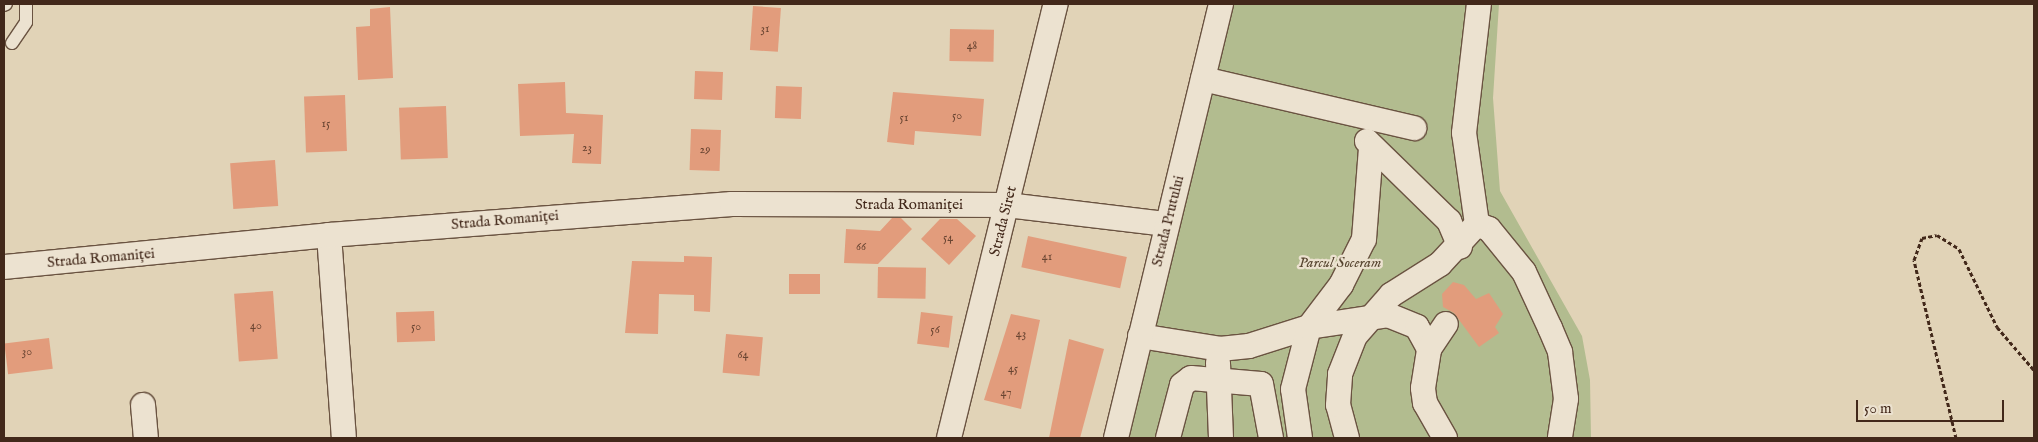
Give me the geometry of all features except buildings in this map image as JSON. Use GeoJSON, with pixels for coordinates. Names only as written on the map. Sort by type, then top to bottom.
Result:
{"type":"FeatureCollection","features":[{"type":"Feature","properties":{"kind":"street","name":"Strada Siret"},"geometry":{"type":"LineString","coordinates":[[949,438],[1056,4]]}},
{"type":"Feature","properties":{"kind":"street","name":"Strada Prutului"},"geometry":{"type":"LineString","coordinates":[[1116,438],[1221,4]]}},
{"type":"Feature","properties":{"kind":"street"},"geometry":{"type":"LineString","coordinates":[[1347,438],[1338,405],[1340,374],[1368,317],[1391,295],[1460,247],[1477,224],[1464,142],[1479,4]]}},
{"type":"Feature","properties":{"kind":"street"},"geometry":{"type":"LineString","coordinates":[[1203,79],[1414,128]]}},
{"type":"Feature","properties":{"kind":"street"},"geometry":{"type":"LineString","coordinates":[[1366,117],[1366,140],[1371,148],[1449,221],[1460,247]]}},
{"type":"Feature","properties":{"kind":"street"},"geometry":{"type":"LineString","coordinates":[[1300,438],[1293,389],[1310,327],[1341,284],[1364,239],[1371,148]]}},
{"type":"Feature","properties":{"kind":"street","name":"Strada Romaniței"},"geometry":{"type":"LineString","coordinates":[[4,266],[329,235],[732,204],[1007,205],[1167,224]]}},
{"type":"Feature","properties":{"kind":"street"},"geometry":{"type":"LineString","coordinates":[[1477,224],[1489,229],[1524,272],[1550,328],[1565,390],[1560,438]]}},
{"type":"Feature","properties":{"kind":"street"},"geometry":{"type":"LineString","coordinates":[[329,235],[344,438]]}},
{"type":"Feature","properties":{"kind":"street"},"geometry":{"type":"LineString","coordinates":[[1140,336],[1220,349],[1249,346],[1310,327],[1368,317],[1406,319],[1429,349]]}},
{"type":"Feature","properties":{"kind":"street"},"geometry":{"type":"LineString","coordinates":[[1445,438],[1425,403],[1423,373],[1429,349],[1446,324]]}},
{"type":"Feature","properties":{"kind":"street"},"geometry":{"type":"LineString","coordinates":[[1220,349],[1218,379],[1221,438]]}},
{"type":"Feature","properties":{"kind":"street"},"geometry":{"type":"LineString","coordinates":[[1168,438],[1185,380],[1218,379],[1261,384],[1271,438]]}},
{"type":"Feature","properties":{"kind":"street"},"geometry":{"type":"LineString","coordinates":[[144,405],[146,438]]}},
{"type":"Feature","properties":{"kind":"lane"},"geometry":{"type":"LineString","coordinates":[[12,43],[26,22],[26,4]]}},
{"type":"Feature","properties":{"kind":"path"},"geometry":{"type":"LineString","coordinates":[[1956,438],[1914,260],[1922,238],[1937,235],[1959,249],[1997,327],[2034,370]]}},
{"type":"Feature","properties":{"kind":"green space","name":"Parcul Soceram"},"geometry":{"type":"Polygon","coordinates":[[[1223,4],[1499,4],[1493,98],[1500,191],[1582,336],[1590,380],[1591,438],[1119,438],[1223,4]]]}}]}
